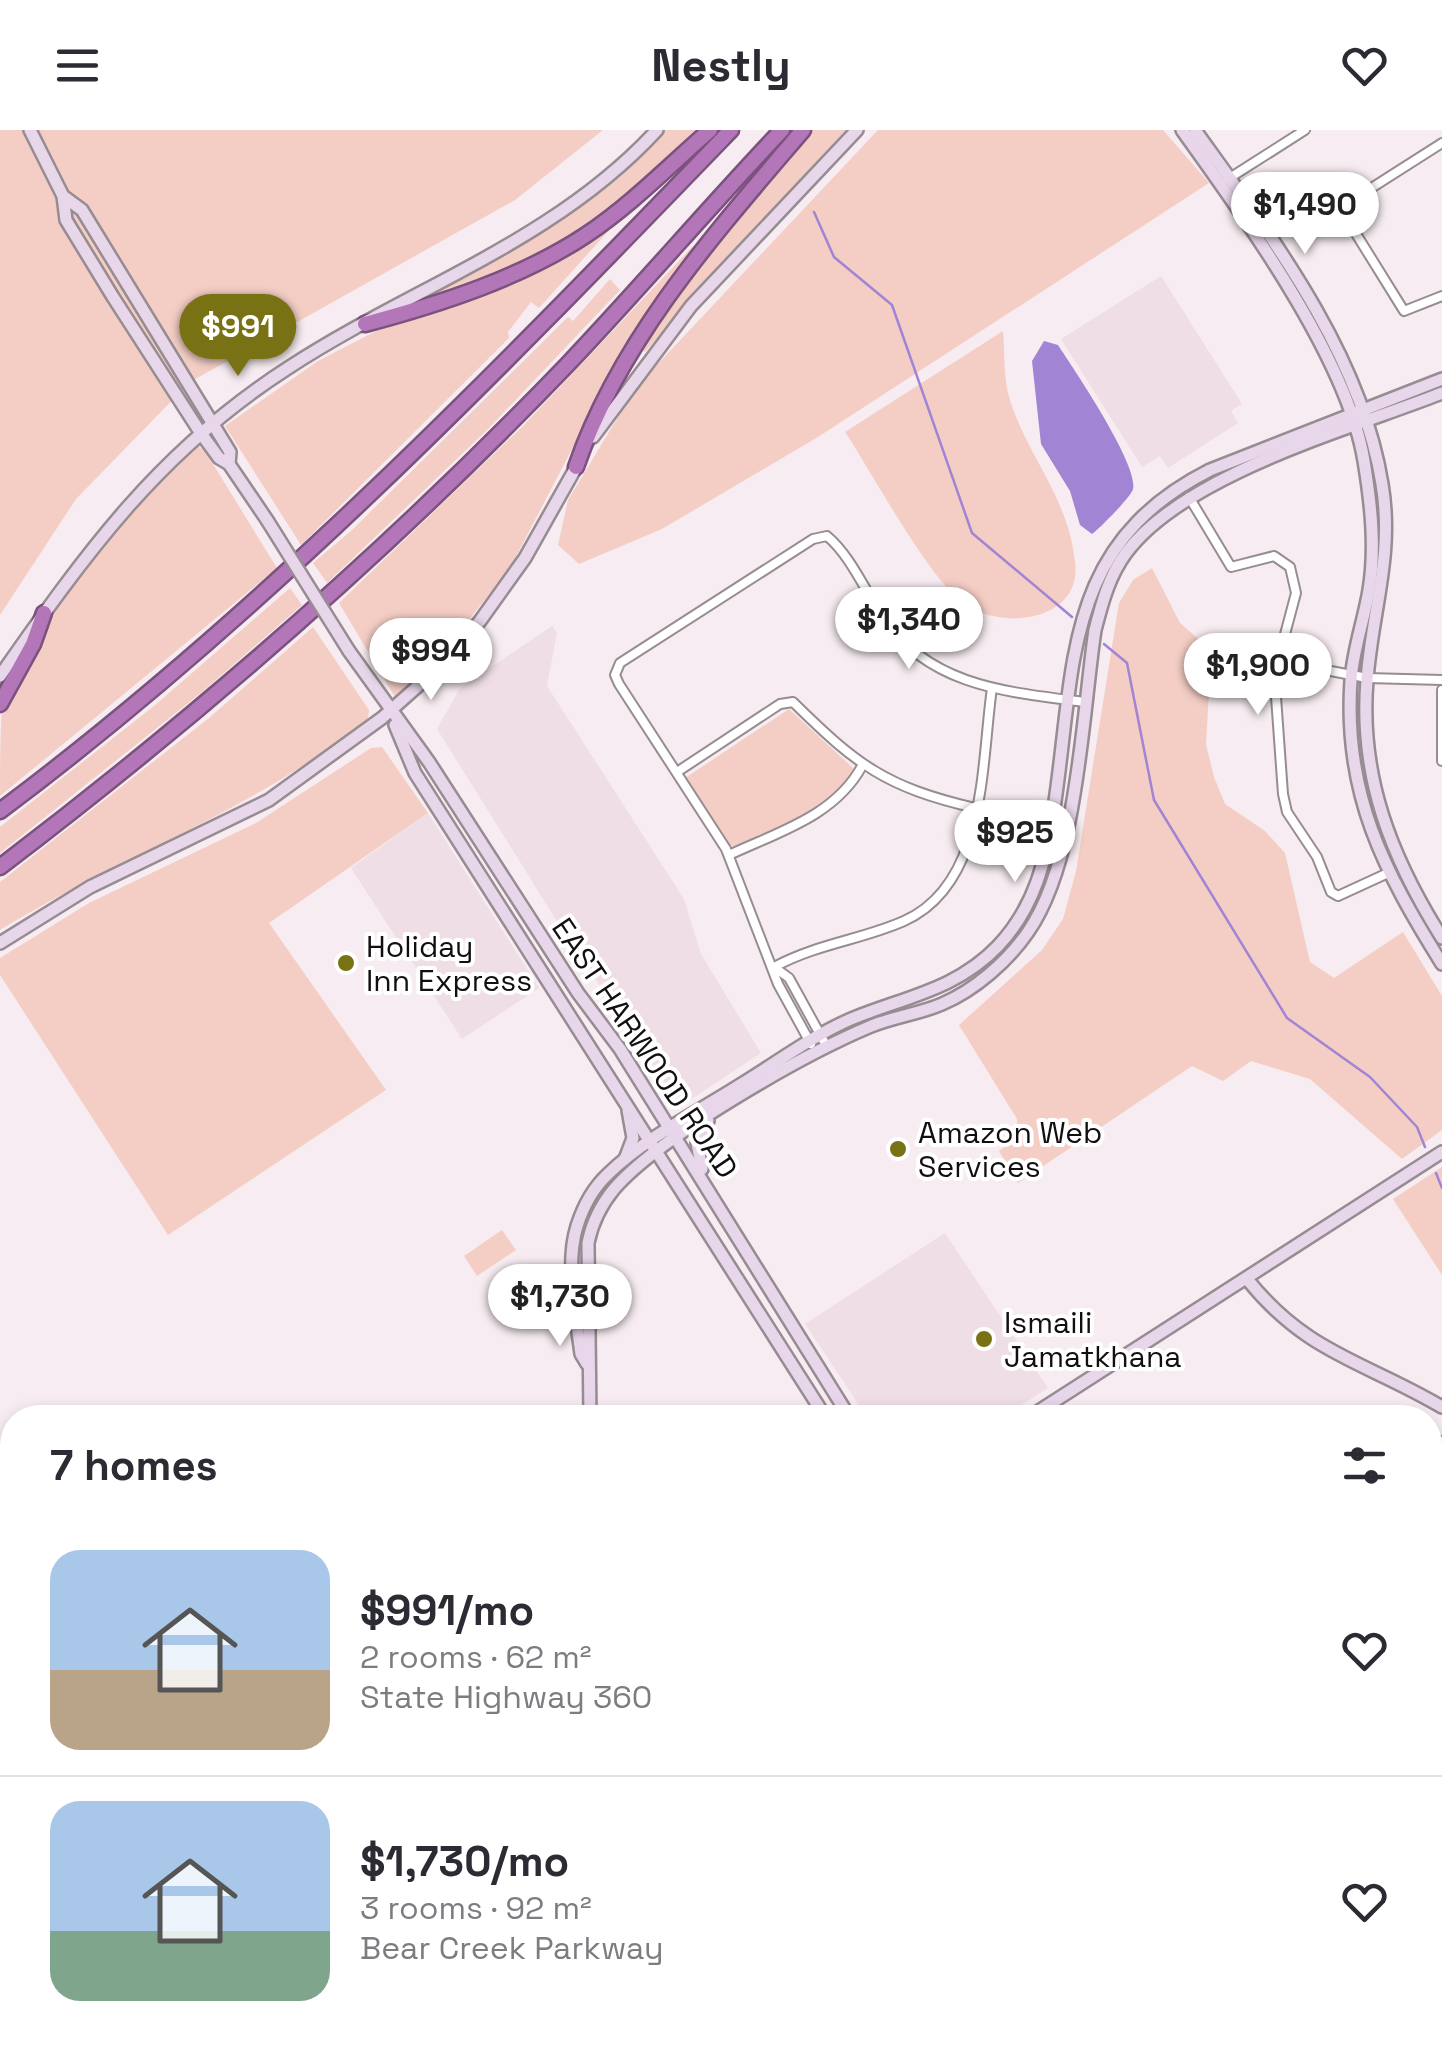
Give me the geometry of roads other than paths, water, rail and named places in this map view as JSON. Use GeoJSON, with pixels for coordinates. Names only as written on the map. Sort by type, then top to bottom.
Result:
{"type":"FeatureCollection","features":[{"type":"Feature","properties":{"kind":"highway"},"geometry":{"type":"LineString","coordinates":[[365,324],[418,310],[560,251],[617,212],[710,130]]}},
{"type":"Feature","properties":{"kind":"highway"},"geometry":{"type":"LineString","coordinates":[[0,811],[189,659],[362,505],[504,366],[731,130]]}},
{"type":"Feature","properties":{"kind":"highway"},"geometry":{"type":"LineString","coordinates":[[0,867],[196,712],[392,538],[567,365],[782,130]]}},
{"type":"Feature","properties":{"kind":"highway"},"geometry":{"type":"LineString","coordinates":[[576,467],[592,418],[636,344],[730,215],[803,130]]}},
{"type":"Feature","properties":{"kind":"highway"},"geometry":{"type":"LineString","coordinates":[[0,704],[34,644],[44,613]]}},
{"type":"Feature","properties":{"kind":"main road","name":"EAST HARWOOD ROAD"},"geometry":{"type":"LineString","coordinates":[[30,130],[63,196],[66,220],[200,432],[218,458],[229,464],[389,712],[428,762],[674,1134],[842,1405]]}},
{"type":"Feature","properties":{"kind":"main road"},"geometry":{"type":"LineString","coordinates":[[0,676],[114,518],[200,432],[288,368],[568,210],[656,130]]}},
{"type":"Feature","properties":{"kind":"main road"},"geometry":{"type":"LineString","coordinates":[[0,943],[90,887],[269,800],[389,712],[446,662],[526,558],[576,467],[666,335],[857,130]]}},
{"type":"Feature","properties":{"kind":"main road"},"geometry":{"type":"LineString","coordinates":[[1182,130],[1225,181]]}},
{"type":"Feature","properties":{"kind":"main road"},"geometry":{"type":"LineString","coordinates":[[1196,130],[1225,181],[1339,349],[1382,486],[1386,551],[1367,678],[1365,740],[1373,791],[1388,838],[1442,938]]}},
{"type":"Feature","properties":{"kind":"main road","name":"EAST HARWOOD ROAD"},"geometry":{"type":"LineString","coordinates":[[63,196],[82,210],[230,452],[229,464]]}},
{"type":"Feature","properties":{"kind":"main road"},"geometry":{"type":"LineString","coordinates":[[589,1405],[587,1252],[596,1217],[614,1189],[655,1147],[818,1044],[944,1003],[981,980],[1028,932],[1057,869],[1095,630],[1114,572],[1148,528],[1189,497],[1442,378]]}},
{"type":"Feature","properties":{"kind":"main road"},"geometry":{"type":"LineString","coordinates":[[674,1134],[712,1116],[849,1020],[958,979],[1011,932],[1033,896],[1047,856],[1091,592],[1108,555],[1135,520],[1173,489],[1210,470],[1442,394]]}},
{"type":"Feature","properties":{"kind":"main road"},"geometry":{"type":"LineString","coordinates":[[1360,418],[1373,542],[1370,585],[1351,676],[1350,730],[1358,792],[1388,873],[1442,964]]}},
{"type":"Feature","properties":{"kind":"main road","name":"EAST HARWOOD ROAD"},"geometry":{"type":"LineString","coordinates":[[389,712],[415,773],[818,1405]]}},
{"type":"Feature","properties":{"kind":"main road"},"geometry":{"type":"LineString","coordinates":[[510,921],[524,911]]}},
{"type":"Feature","properties":{"kind":"main road"},"geometry":{"type":"LineString","coordinates":[[587,1364],[581,1354],[572,1249],[589,1199],[625,1159],[633,1138],[626,1100]]}},
{"type":"Feature","properties":{"kind":"main road"},"geometry":{"type":"LineString","coordinates":[[712,1116],[700,1131],[697,1152],[719,1205]]}},
{"type":"Feature","properties":{"kind":"main road"},"geometry":{"type":"LineString","coordinates":[[625,1159],[655,1147]]}},
{"type":"Feature","properties":{"kind":"main road"},"geometry":{"type":"LineString","coordinates":[[1048,1405],[1442,1152]]}},
{"type":"Feature","properties":{"kind":"main road"},"geometry":{"type":"LineString","coordinates":[[1247,1279],[1290,1327],[1438,1405]]}},
{"type":"Feature","properties":{"kind":"main road"},"geometry":{"type":"LineString","coordinates":[[808,1388],[826,1378]]}},
{"type":"Feature","properties":{"kind":"street"},"geometry":{"type":"LineString","coordinates":[[1225,181],[1304,130]]}},
{"type":"Feature","properties":{"kind":"street"},"geometry":{"type":"LineString","coordinates":[[1442,143],[1340,208],[1404,311],[1442,296]]}},
{"type":"Feature","properties":{"kind":"street"},"geometry":{"type":"LineString","coordinates":[[1189,497],[1231,567],[1274,556],[1290,568],[1296,593],[1279,661],[1277,746],[1286,812],[1317,857],[1330,892],[1338,896],[1348,894],[1388,873]]}},
{"type":"Feature","properties":{"kind":"street"},"geometry":{"type":"LineString","coordinates":[[818,1044],[778,984],[729,855],[619,684],[615,668],[813,539],[827,536],[903,642],[932,666],[970,685],[1084,702]]}},
{"type":"Feature","properties":{"kind":"street"},"geometry":{"type":"LineString","coordinates":[[1279,661],[1367,678],[1442,680]]}},
{"type":"Feature","properties":{"kind":"street"},"geometry":{"type":"LineString","coordinates":[[774,967],[810,948],[905,921],[926,907],[963,862],[992,688]]}},
{"type":"Feature","properties":{"kind":"street"},"geometry":{"type":"LineString","coordinates":[[1442,690],[1442,761]]}},
{"type":"Feature","properties":{"kind":"street"},"geometry":{"type":"LineString","coordinates":[[678,772],[788,701],[862,766],[904,788],[975,808]]}},
{"type":"Feature","properties":{"kind":"street"},"geometry":{"type":"LineString","coordinates":[[729,855],[827,808],[853,782],[862,766]]}},
{"type":"Feature","properties":{"kind":"waterway"},"geometry":{"type":"LineString","coordinates":[[814,212],[834,257],[892,305],[972,533],[1072,617]]}},
{"type":"Feature","properties":{"kind":"waterway"},"geometry":{"type":"LineString","coordinates":[[1104,644],[1127,663],[1154,800],[1287,1018],[1370,1077],[1417,1127],[1425,1147]]}},
{"type":"Feature","properties":{"kind":"waterway"},"geometry":{"type":"LineString","coordinates":[[1436,1173],[1442,1188]]}},
{"type":"Feature","properties":{"kind":"place","name":"Holiday Inn Express"},"geometry":{"type":"Point","coordinates":[346,963]}},
{"type":"Feature","properties":{"kind":"place","name":"Amazon Web Services"},"geometry":{"type":"Point","coordinates":[898,1149]}},
{"type":"Feature","properties":{"kind":"place","name":"Ismaili Jamatkhana"},"geometry":{"type":"Point","coordinates":[984,1339]}}]}
